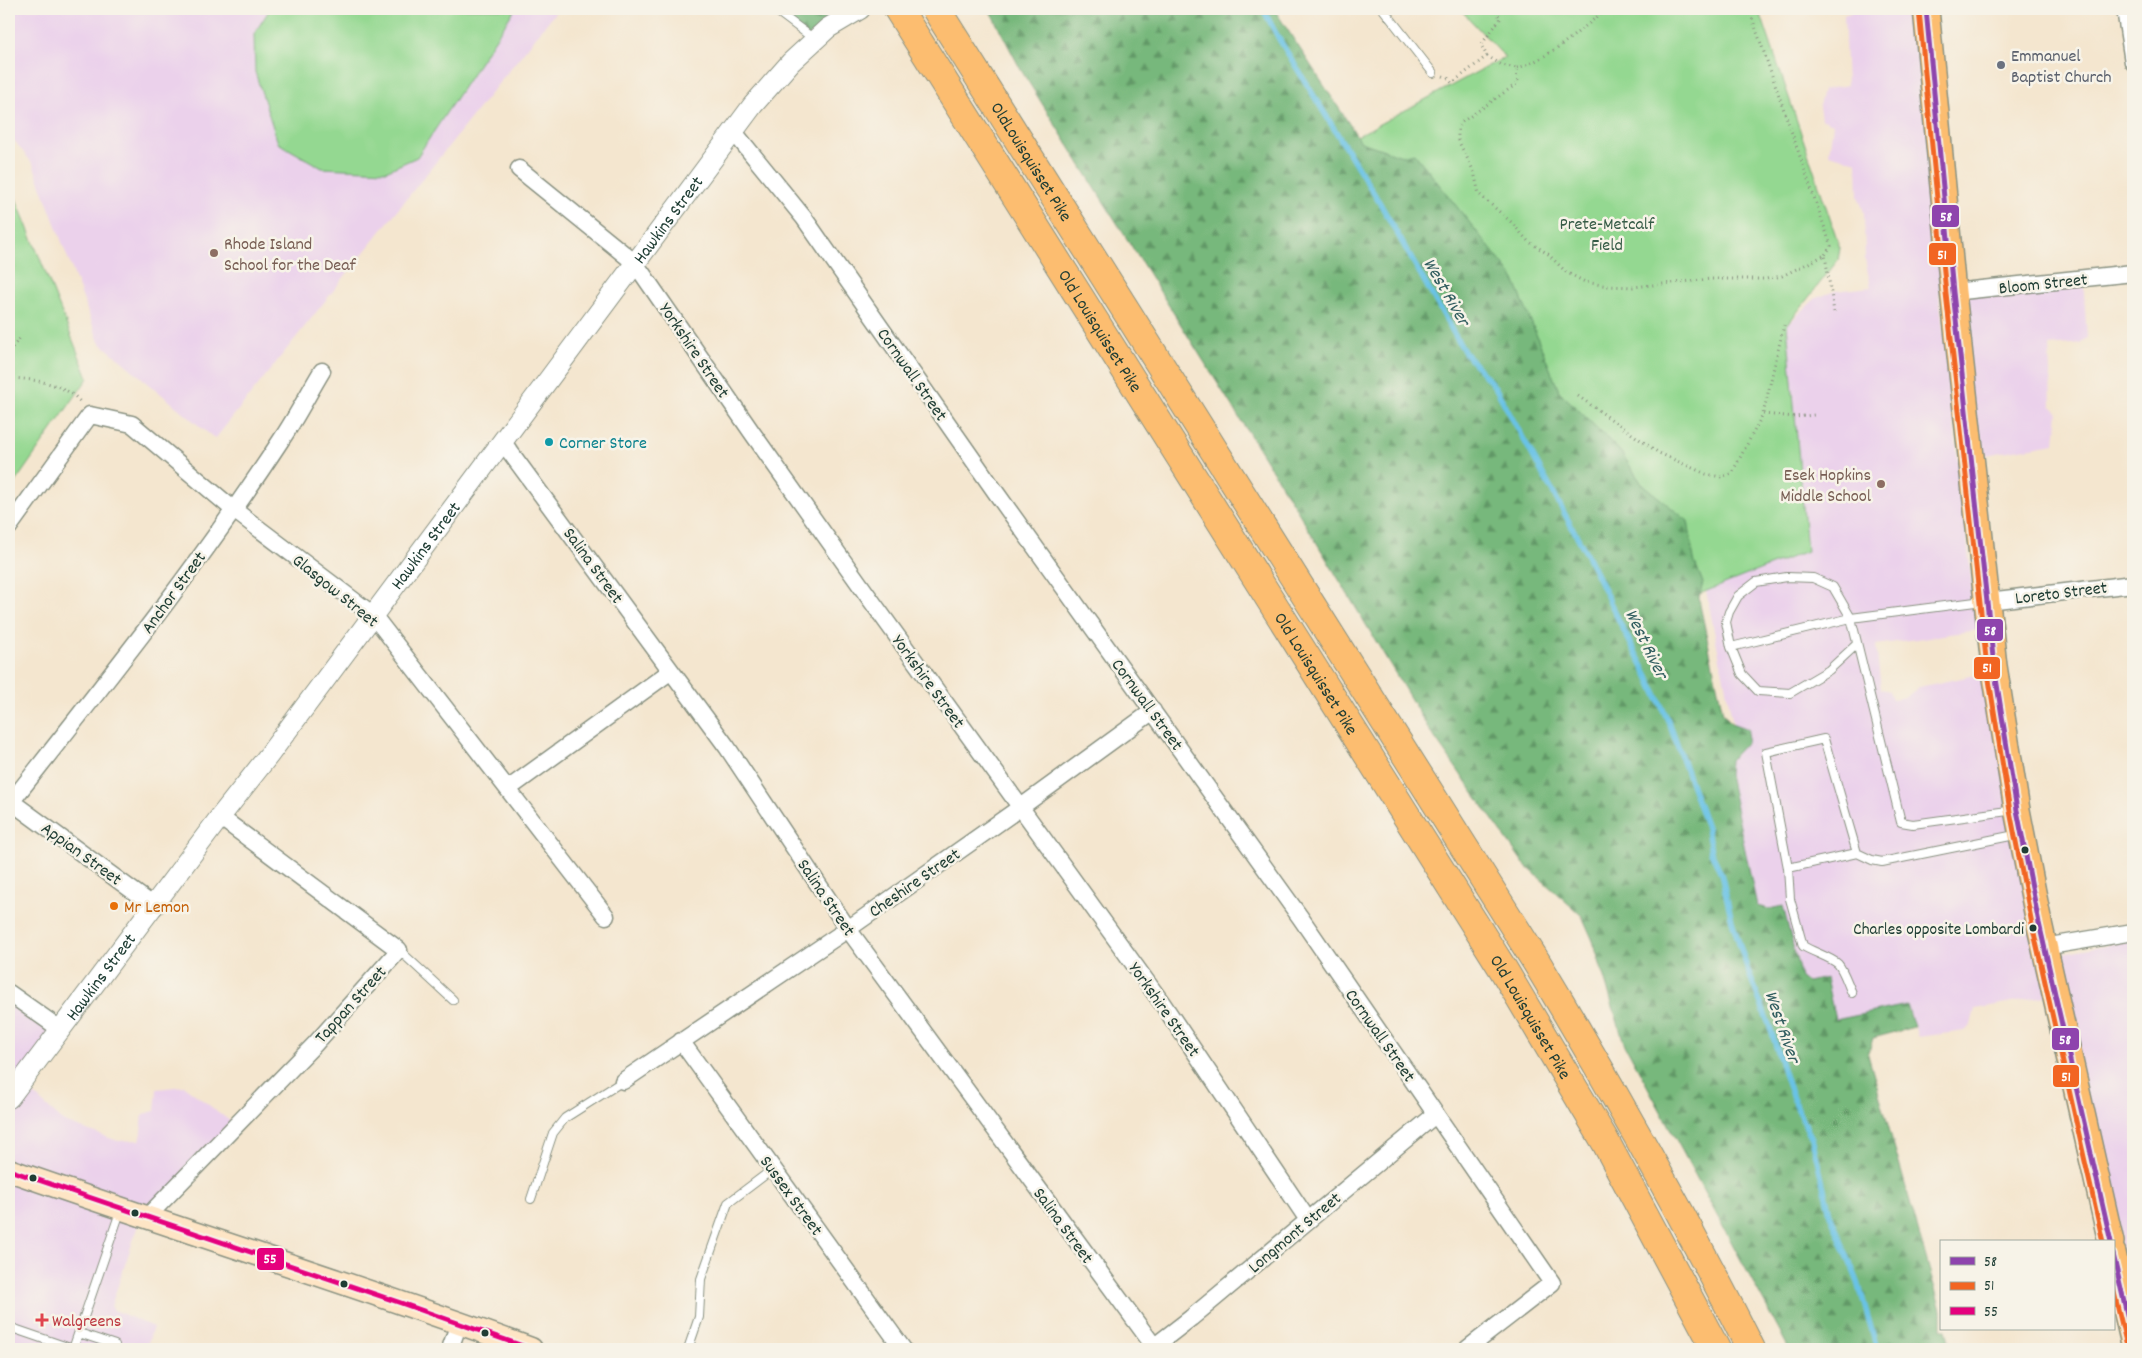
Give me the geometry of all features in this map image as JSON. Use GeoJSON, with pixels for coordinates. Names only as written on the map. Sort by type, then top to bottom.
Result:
{"type":"FeatureCollection","features":[{"type":"Feature","properties":{"kind":"highway","name":"Old Louisquisset Pike"},"geometry":{"type":"LineString","coordinates":[[898,9],[1422,838],[1533,1018],[1637,1199],[1716,1349]]}},
{"type":"Feature","properties":{"kind":"highway","name":"OldLouisquisset Pike"},"geometry":{"type":"LineString","coordinates":[[936,9],[1129,315]]}},
{"type":"Feature","properties":{"kind":"highway","name":"Old Louisquisset Pike"},"geometry":{"type":"LineString","coordinates":[[1129,315],[1552,988],[1606,1078],[1671,1196],[1751,1349]]}},
{"type":"Feature","properties":{"kind":"main road"},"geometry":{"type":"LineString","coordinates":[[1926,9],[1953,292],[1994,666],[2019,822],[2044,947],[2111,1240]]}},
{"type":"Feature","properties":{"kind":"main road"},"geometry":{"type":"LineString","coordinates":[[10,1174],[459,1322],[531,1349]]}},
{"type":"Feature","properties":{"kind":"main road"},"geometry":{"type":"LineString","coordinates":[[2114,1257],[2133,1340]]}},
{"type":"Feature","properties":{"kind":"street","name":"Hawkins Street"},"geometry":{"type":"LineString","coordinates":[[14,1087],[60,1030],[269,755],[753,104],[791,62],[822,34],[860,9]]}},
{"type":"Feature","properties":{"kind":"street"},"geometry":{"type":"LineString","coordinates":[[2125,9],[2133,62]]}},
{"type":"Feature","properties":{"kind":"street","name":"Cornwall Street"},"geometry":{"type":"LineString","coordinates":[[734,132],[804,218],[991,486],[1300,917],[1552,1283],[1467,1349]]}},
{"type":"Feature","properties":{"kind":"street","name":"Yorkshire Street"},"geometry":{"type":"LineString","coordinates":[[519,170],[635,263],[753,434],[1162,1003],[1308,1220]]}},
{"type":"Feature","properties":{"kind":"street","name":"Bloom Street"},"geometry":{"type":"LineString","coordinates":[[1953,292],[2133,273]]}},
{"type":"Feature","properties":{"kind":"street","name":"Anchor Street"},"geometry":{"type":"LineString","coordinates":[[10,801],[142,635],[234,510],[282,439],[322,371]]}},
{"type":"Feature","properties":{"kind":"street","name":"Glasgow Street"},"geometry":{"type":"LineString","coordinates":[[9,527],[90,415],[132,424],[234,510],[373,615],[606,916]]}},
{"type":"Feature","properties":{"kind":"street","name":"Salina Street"},"geometry":{"type":"LineString","coordinates":[[502,441],[727,747],[848,929],[1153,1348]]}},
{"type":"Feature","properties":{"kind":"street","name":"Loreto Street"},"geometry":{"type":"LineString","coordinates":[[1988,601],[2133,584]]}},
{"type":"Feature","properties":{"kind":"street"},"geometry":{"type":"LineString","coordinates":[[508,789],[671,671]]}},
{"type":"Feature","properties":{"kind":"street","name":"Cheshire Street"},"geometry":{"type":"LineString","coordinates":[[622,1081],[848,929],[1153,711]]}},
{"type":"Feature","properties":{"kind":"street","name":"Appian Street"},"geometry":{"type":"LineString","coordinates":[[10,801],[155,906]]}},
{"type":"Feature","properties":{"kind":"street","name":"Tappan Street"},"geometry":{"type":"LineString","coordinates":[[146,1218],[315,1044],[399,950],[220,817]]}},
{"type":"Feature","properties":{"kind":"street"},"geometry":{"type":"LineString","coordinates":[[2044,947],[2133,932]]}},
{"type":"Feature","properties":{"kind":"street"},"geometry":{"type":"LineString","coordinates":[[9,993],[60,1030]]}},
{"type":"Feature","properties":{"kind":"street","name":"Sussex Street"},"geometry":{"type":"LineString","coordinates":[[681,1041],[903,1349]]}},
{"type":"Feature","properties":{"kind":"street","name":"Longmont Street"},"geometry":{"type":"LineString","coordinates":[[1153,1348],[1436,1114]]}},
{"type":"Feature","properties":{"kind":"street"},"geometry":{"type":"LineString","coordinates":[[450,1349],[459,1322]]}},
{"type":"Feature","properties":{"kind":"lane"},"geometry":{"type":"LineString","coordinates":[[774,9],[822,34]]}},
{"type":"Feature","properties":{"kind":"lane"},"geometry":{"type":"LineString","coordinates":[[1383,9],[1433,73]]}},
{"type":"Feature","properties":{"kind":"lane"},"geometry":{"type":"LineString","coordinates":[[1857,644],[1829,670],[1790,693],[1758,691],[1742,674],[1731,647],[1726,622],[1738,596],[1756,582],[1787,577],[1814,578],[1833,587],[1851,618],[1901,822],[1913,824],[2019,822]]}},
{"type":"Feature","properties":{"kind":"lane"},"geometry":{"type":"LineString","coordinates":[[1731,647],[1851,618],[1988,601]]}},
{"type":"Feature","properties":{"kind":"lane"},"geometry":{"type":"LineString","coordinates":[[1852,993],[1839,965],[1831,959],[1815,954],[1803,946],[1790,899],[1788,868],[1766,752],[1824,739],[1857,853]]}},
{"type":"Feature","properties":{"kind":"lane"},"geometry":{"type":"LineString","coordinates":[[1788,868],[1857,853],[1872,860],[1882,862],[2019,822]]}},
{"type":"Feature","properties":{"kind":"lane"},"geometry":{"type":"LineString","coordinates":[[399,950],[453,1000]]}},
{"type":"Feature","properties":{"kind":"lane"},"geometry":{"type":"LineString","coordinates":[[531,1200],[553,1133],[565,1118],[622,1081]]}},
{"type":"Feature","properties":{"kind":"lane"},"geometry":{"type":"LineString","coordinates":[[688,1349],[699,1317],[702,1280],[728,1203],[773,1169]]}},
{"type":"Feature","properties":{"kind":"lane"},"geometry":{"type":"LineString","coordinates":[[9,1327],[73,1349],[121,1210]]}},
{"type":"Feature","properties":{"kind":"lane"},"geometry":{"type":"LineString","coordinates":[[79,1333],[115,1345]]}},
{"type":"Feature","properties":{"kind":"path"},"geometry":{"type":"LineString","coordinates":[[1493,9],[1501,18],[1481,45],[1487,56],[1502,65],[1517,68],[1526,66],[1557,46],[1607,9]]}},
{"type":"Feature","properties":{"kind":"path"},"geometry":{"type":"LineString","coordinates":[[1517,68],[1518,83],[1462,122],[1458,129],[1458,140],[1474,172],[1479,194],[1512,222],[1528,241],[1548,254],[1566,272],[1585,282],[1608,286],[1633,287],[1711,279],[1766,279],[1782,276],[1825,255],[1831,246],[1749,9]]}},
{"type":"Feature","properties":{"kind":"path"},"geometry":{"type":"LineString","coordinates":[[1433,73],[1448,78],[1452,83],[1487,56]]}},
{"type":"Feature","properties":{"kind":"path"},"geometry":{"type":"LineString","coordinates":[[1825,255],[1834,312]]}},
{"type":"Feature","properties":{"kind":"path"},"geometry":{"type":"LineString","coordinates":[[1578,396],[1659,453],[1706,474],[1721,477],[1732,473],[1763,414],[1784,325]]}},
{"type":"Feature","properties":{"kind":"path"},"geometry":{"type":"LineString","coordinates":[[9,352],[21,337]]}},
{"type":"Feature","properties":{"kind":"path"},"geometry":{"type":"LineString","coordinates":[[9,378],[29,379],[66,390],[76,396],[85,408]]}},
{"type":"Feature","properties":{"kind":"path"},"geometry":{"type":"LineString","coordinates":[[1763,414],[1795,417],[1814,415]]}},
{"type":"Feature","properties":{"kind":"shaded area","name":"Rhode Island School for the Deaf"},"geometry":{"type":"Polygon","coordinates":[[[9,9],[558,9],[215,439],[99,342],[33,164],[9,134],[9,9]]]}},
{"type":"Feature","properties":{"kind":"shaded area"},"geometry":{"type":"Polygon","coordinates":[[[1856,9],[1927,9],[1958,287],[2083,279],[2087,338],[2080,343],[2049,346],[2051,405],[2058,412],[2055,443],[1973,457],[1952,292],[1939,293],[1977,630],[1876,645],[1881,689],[1889,691],[1892,699],[1906,697],[1919,687],[1995,671],[2057,954],[2133,940],[2133,1305],[2055,994],[1975,1009],[1971,1025],[1965,1031],[1918,1037],[1907,1005],[1835,1020],[1826,979],[1807,982],[1801,978],[1783,906],[1769,909],[1757,906],[1729,775],[1730,760],[1747,742],[1735,733],[1706,591],[1807,551],[1787,325],[1816,298],[1835,291],[1871,287],[1865,259],[1864,212],[1858,196],[1857,162],[1829,154],[1833,124],[1821,119],[1819,106],[1823,90],[1847,85],[1844,15],[1856,11],[1856,9]]]}},
{"type":"Feature","properties":{"kind":"shaded area"},"geometry":{"type":"Polygon","coordinates":[[[9,1002],[55,1035],[22,1084],[64,1122],[118,1141],[140,1140],[143,1114],[155,1111],[157,1089],[184,1086],[235,1125],[139,1223],[111,1306],[114,1310],[153,1327],[146,1349],[9,1349],[9,1002]]]}},
{"type":"Feature","properties":{"kind":"green space"},"geometry":{"type":"Polygon","coordinates":[[[270,9],[515,9],[417,157],[386,171],[322,168],[278,143],[255,72],[254,34],[270,9]]]}},
{"type":"Feature","properties":{"kind":"green space"},"geometry":{"type":"Polygon","coordinates":[[[771,9],[838,9],[838,18],[813,40],[771,9]]]}},
{"type":"Feature","properties":{"kind":"green space"},"geometry":{"type":"Polygon","coordinates":[[[989,9],[1274,9],[1361,142],[1402,156],[1414,153],[1513,277],[1559,391],[1620,451],[1642,484],[1688,521],[1694,560],[1703,583],[1699,597],[1700,605],[1723,713],[1731,723],[1748,729],[1747,742],[1730,760],[1729,775],[1757,906],[1769,909],[1783,906],[1801,978],[1807,982],[1826,978],[1835,1020],[1907,1005],[1914,1027],[1873,1038],[1868,1055],[1940,1307],[1940,1330],[1946,1330],[1951,1349],[1789,1349],[1624,1043],[1593,941],[1582,916],[1524,864],[1430,731],[1294,505],[1021,70],[989,9]]]}},
{"type":"Feature","properties":{"kind":"green space","name":"Prete-Metcalf Field"},"geometry":{"type":"Polygon","coordinates":[[[1460,9],[1759,9],[1840,248],[1838,260],[1787,325],[1807,551],[1629,622],[1310,161],[1505,57],[1460,9]]]}},
{"type":"Feature","properties":{"kind":"green space"},"geometry":{"type":"Polygon","coordinates":[[[9,185],[88,378],[9,491],[9,185]]]}},
{"type":"Feature","properties":{"kind":"waterway","name":"West River"},"geometry":{"type":"LineString","coordinates":[[1263,9],[1279,39],[1381,205],[1465,353],[1495,387],[1584,549],[1647,674],[1670,725],[1707,828],[1711,852],[1721,873],[1732,921],[1748,971],[1770,1027],[1788,1085],[1802,1120],[1812,1138],[1830,1214],[1858,1282],[1877,1349]]}},
{"type":"Feature","properties":{"kind":"transit line","name":"58"},"geometry":{"type":"LineString","coordinates":[[1926,9],[1953,292],[1994,666],[2017,810],[2039,923],[2111,1240]]}},
{"type":"Feature","properties":{"kind":"transit line","name":"51"},"geometry":{"type":"LineString","coordinates":[[1919,10],[1946,293],[1987,667],[2010,811],[2032,924],[2103,1240]]}},
{"type":"Feature","properties":{"kind":"transit line","name":"55"},"geometry":{"type":"LineString","coordinates":[[9,1170],[531,1349]]}},
{"type":"Feature","properties":{"kind":"transit line","name":"58"},"geometry":{"type":"LineString","coordinates":[[2114,1258],[2133,1340]]}},
{"type":"Feature","properties":{"kind":"transit line","name":"51"},"geometry":{"type":"LineString","coordinates":[[2114,1292],[2126,1342]]}},
{"type":"Feature","properties":{"kind":"place","name":"Emmanuel Baptist Church"},"geometry":{"type":"Point","coordinates":[2001,65]}},
{"type":"Feature","properties":{"kind":"place","name":"Rhode Island School for the Deaf"},"geometry":{"type":"Point","coordinates":[214,253]}},
{"type":"Feature","properties":{"kind":"place","name":"Corner Store"},"geometry":{"type":"Point","coordinates":[549,442]}},
{"type":"Feature","properties":{"kind":"place","name":"Esek Hopkins Middle School"},"geometry":{"type":"Point","coordinates":[1881,484]}},
{"type":"Feature","properties":{"kind":"place","name":"Mr Lemon"},"geometry":{"type":"Point","coordinates":[114,906]}},
{"type":"Feature","properties":{"kind":"place","name":"Charles opposite Lombardi"},"geometry":{"type":"Point","coordinates":[2033,928]}},
{"type":"Feature","properties":{"kind":"place","name":"Walgreens"},"geometry":{"type":"Point","coordinates":[42,1320]}}]}
